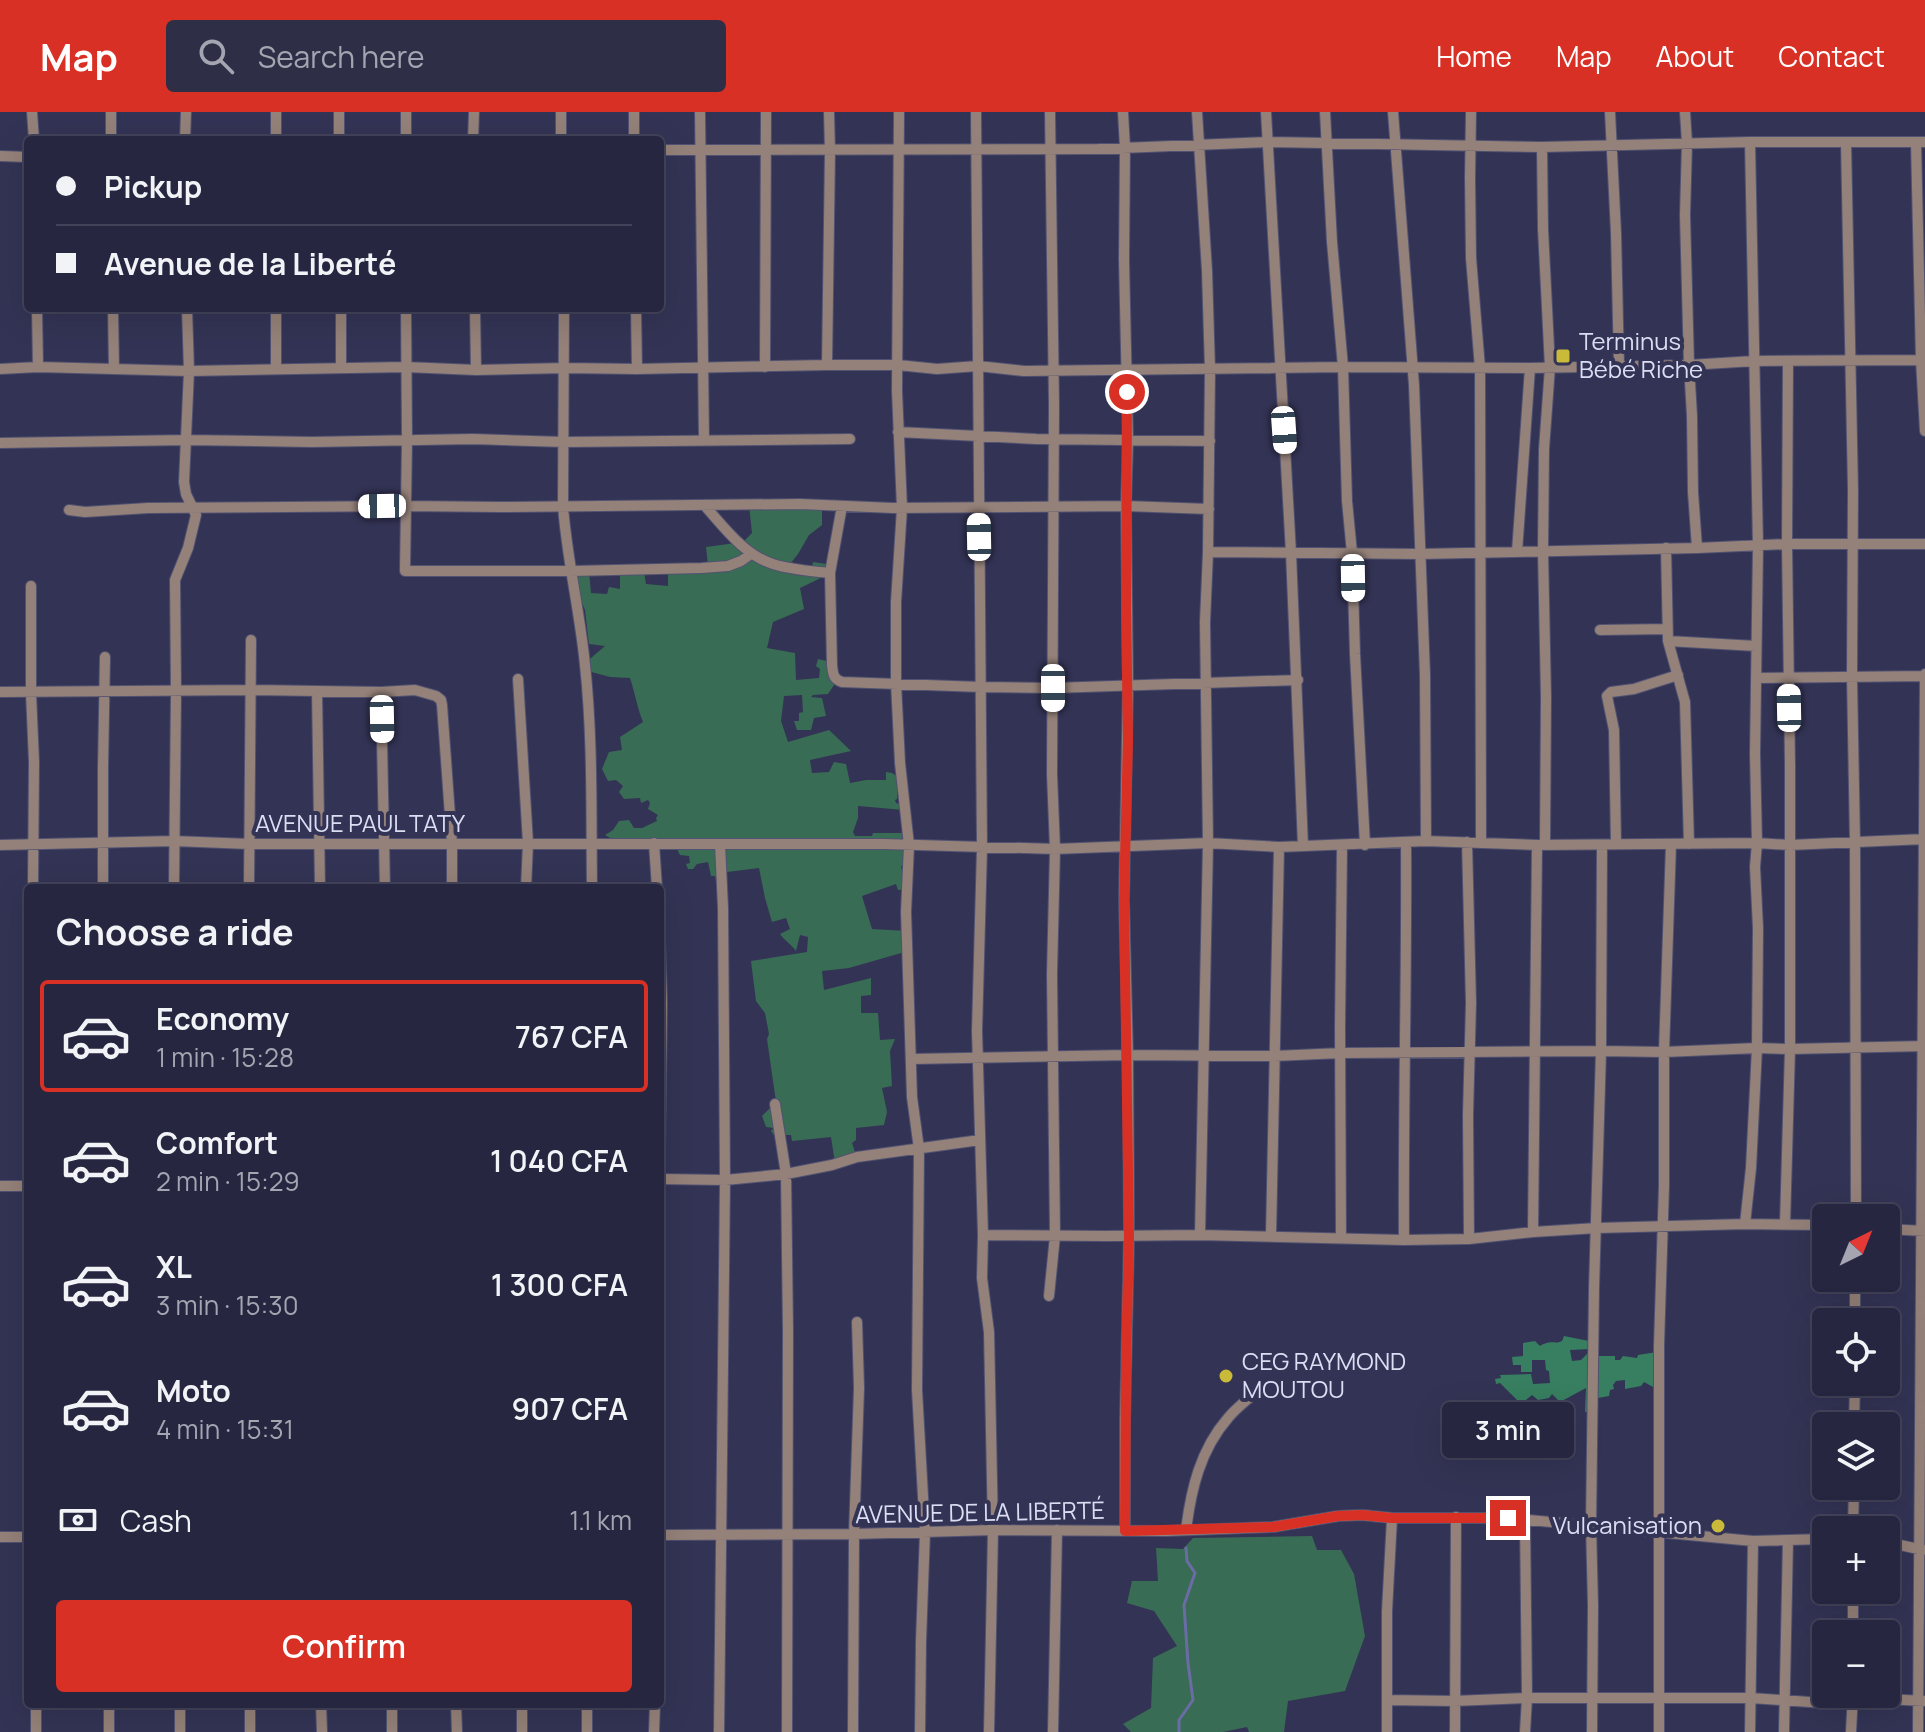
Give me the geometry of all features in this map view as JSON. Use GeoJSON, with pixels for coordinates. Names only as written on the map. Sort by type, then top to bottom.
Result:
{"type":"FeatureCollection","features":[{"type":"Feature","properties":{"kind":"street"},"geometry":{"type":"LineString","coordinates":[[32,112],[34,136]]}},
{"type":"Feature","properties":{"kind":"street"},"geometry":{"type":"LineString","coordinates":[[111,112],[111,136]]}},
{"type":"Feature","properties":{"kind":"street"},"geometry":{"type":"LineString","coordinates":[[185,136],[186,112]]}},
{"type":"Feature","properties":{"kind":"street"},"geometry":{"type":"LineString","coordinates":[[276,112],[276,136]]}},
{"type":"Feature","properties":{"kind":"street"},"geometry":{"type":"LineString","coordinates":[[339,112],[339,136]]}},
{"type":"Feature","properties":{"kind":"street"},"geometry":{"type":"LineString","coordinates":[[406,112],[406,136]]}},
{"type":"Feature","properties":{"kind":"street"},"geometry":{"type":"LineString","coordinates":[[473,136],[474,112]]}},
{"type":"Feature","properties":{"kind":"street"},"geometry":{"type":"LineString","coordinates":[[561,112],[561,136]]}},
{"type":"Feature","properties":{"kind":"street"},"geometry":{"type":"LineString","coordinates":[[634,112],[634,136]]}},
{"type":"Feature","properties":{"kind":"street"},"geometry":{"type":"LineString","coordinates":[[700,112],[704,439]]}},
{"type":"Feature","properties":{"kind":"street"},"geometry":{"type":"LineString","coordinates":[[765,367],[766,112]]}},
{"type":"Feature","properties":{"kind":"street"},"geometry":{"type":"LineString","coordinates":[[827,365],[829,112]]}},
{"type":"Feature","properties":{"kind":"street"},"geometry":{"type":"LineString","coordinates":[[899,112],[897,391],[902,508],[896,602],[896,683],[900,763],[909,845],[906,912],[912,1097],[919,1149],[917,1390],[925,1532],[920,1732]]}},
{"type":"Feature","properties":{"kind":"street"},"geometry":{"type":"LineString","coordinates":[[976,112],[982,848],[978,1057],[982,1278],[989,1332],[993,1530],[989,1732]]}},
{"type":"Feature","properties":{"kind":"street"},"geometry":{"type":"LineString","coordinates":[[1049,1296],[1055,1236],[1052,1056],[1054,439],[1050,112]]}},
{"type":"Feature","properties":{"kind":"street"},"geometry":{"type":"LineString","coordinates":[[1123,112],[1128,439],[1124,900],[1129,1236],[1125,1531]]}},
{"type":"Feature","properties":{"kind":"street"},"geometry":{"type":"LineString","coordinates":[[1197,112],[1210,370],[1205,622],[1208,843],[1200,1235]]}},
{"type":"Feature","properties":{"kind":"street"},"geometry":{"type":"LineString","coordinates":[[1266,112],[1298,680],[1303,846]]}},
{"type":"Feature","properties":{"kind":"street"},"geometry":{"type":"LineString","coordinates":[[1325,112],[1343,367],[1365,845]]}},
{"type":"Feature","properties":{"kind":"street"},"geometry":{"type":"LineString","coordinates":[[1393,112],[1414,385],[1425,675],[1426,841]]}},
{"type":"Feature","properties":{"kind":"street"},"geometry":{"type":"LineString","coordinates":[[1471,112],[1471,258],[1480,368],[1481,842]]}},
{"type":"Feature","properties":{"kind":"street"},"geometry":{"type":"LineString","coordinates":[[1610,112],[1619,366]]}},
{"type":"Feature","properties":{"kind":"street"},"geometry":{"type":"LineString","coordinates":[[1685,112],[1689,365],[1697,548]]}},
{"type":"Feature","properties":{"kind":"street"},"geometry":{"type":"LineString","coordinates":[[664,150],[977,150],[1268,142],[1542,147],[1920,142],[1925,431]]}},
{"type":"Feature","properties":{"kind":"street"},"geometry":{"type":"LineString","coordinates":[[1745,1224],[1757,1048],[1758,928],[1755,867],[1758,546],[1750,142]]}},
{"type":"Feature","properties":{"kind":"street"},"geometry":{"type":"LineString","coordinates":[[1846,142],[1853,545],[1856,1204]]}},
{"type":"Feature","properties":{"kind":"street"},"geometry":{"type":"LineString","coordinates":[[1533,1232],[1534,1052],[1546,697],[1544,449],[1550,367],[1542,147]]}},
{"type":"Feature","properties":{"kind":"street"},"geometry":{"type":"LineString","coordinates":[[0,156],[24,157]]}},
{"type":"Feature","properties":{"kind":"street"},"geometry":{"type":"LineString","coordinates":[[37,312],[38,367]]}},
{"type":"Feature","properties":{"kind":"street"},"geometry":{"type":"LineString","coordinates":[[113,312],[114,369]]}},
{"type":"Feature","properties":{"kind":"street"},"geometry":{"type":"LineString","coordinates":[[174,884],[175,580],[188,548],[196,515],[184,482],[189,371],[187,312]]}},
{"type":"Feature","properties":{"kind":"street"},"geometry":{"type":"LineString","coordinates":[[276,312],[276,369]]}},
{"type":"Feature","properties":{"kind":"street"},"geometry":{"type":"LineString","coordinates":[[341,312],[341,368]]}},
{"type":"Feature","properties":{"kind":"street"},"geometry":{"type":"LineString","coordinates":[[406,312],[405,571],[571,571],[728,566],[751,554]]}},
{"type":"Feature","properties":{"kind":"street"},"geometry":{"type":"LineString","coordinates":[[475,312],[476,370]]}},
{"type":"Feature","properties":{"kind":"street"},"geometry":{"type":"LineString","coordinates":[[564,312],[563,506],[585,667],[593,812],[592,884]]}},
{"type":"Feature","properties":{"kind":"street"},"geometry":{"type":"LineString","coordinates":[[636,312],[637,369]]}},
{"type":"Feature","properties":{"kind":"street"},"geometry":{"type":"LineString","coordinates":[[0,369],[38,367],[189,371],[406,367],[476,370],[898,365],[937,369],[978,366],[1024,371],[1530,368],[1754,361],[1923,360]]}},
{"type":"Feature","properties":{"kind":"street"},"geometry":{"type":"LineString","coordinates":[[1785,1224],[1790,1049],[1788,361]]}},
{"type":"Feature","properties":{"kind":"street"},"geometry":{"type":"LineString","coordinates":[[1517,552],[1530,368]]}},
{"type":"Feature","properties":{"kind":"street"},"geometry":{"type":"LineString","coordinates":[[898,432],[1054,439],[1210,441]]}},
{"type":"Feature","properties":{"kind":"street"},"geometry":{"type":"LineString","coordinates":[[0,443],[850,439]]}},
{"type":"Feature","properties":{"kind":"street"},"geometry":{"type":"LineString","coordinates":[[69,510],[786,504],[902,508],[1126,506],[1209,509]]}},
{"type":"Feature","properties":{"kind":"street"},"geometry":{"type":"LineString","coordinates":[[705,506],[751,554],[788,568],[830,573]]}},
{"type":"Feature","properties":{"kind":"street"},"geometry":{"type":"LineString","coordinates":[[842,506],[830,573],[831,650],[834,677],[842,682],[1053,688],[1298,680]]}},
{"type":"Feature","properties":{"kind":"street"},"geometry":{"type":"LineString","coordinates":[[1208,552],[1420,554],[1787,544],[1925,544]]}},
{"type":"Feature","properties":{"kind":"street"},"geometry":{"type":"LineString","coordinates":[[1666,548],[1668,641],[1685,702],[1689,844]]}},
{"type":"Feature","properties":{"kind":"street"},"geometry":{"type":"LineString","coordinates":[[31,586],[33,884]]}},
{"type":"Feature","properties":{"kind":"street"},"geometry":{"type":"LineString","coordinates":[[1600,630],[1667,629]]}},
{"type":"Feature","properties":{"kind":"street"},"geometry":{"type":"LineString","coordinates":[[249,884],[251,640]]}},
{"type":"Feature","properties":{"kind":"street"},"geometry":{"type":"LineString","coordinates":[[1668,641],[1756,646]]}},
{"type":"Feature","properties":{"kind":"street"},"geometry":{"type":"LineString","coordinates":[[103,884],[105,657]]}},
{"type":"Feature","properties":{"kind":"street"},"geometry":{"type":"LineString","coordinates":[[1616,844],[1614,730],[1607,696],[1611,692],[1634,689],[1678,675]]}},
{"type":"Feature","properties":{"kind":"street"},"geometry":{"type":"LineString","coordinates":[[1756,678],[1925,675],[1921,1141],[1922,1701],[1918,1732]]}},
{"type":"Feature","properties":{"kind":"street"},"geometry":{"type":"LineString","coordinates":[[518,679],[528,843],[526,884]]}},
{"type":"Feature","properties":{"kind":"street"},"geometry":{"type":"LineString","coordinates":[[0,692],[415,690],[436,696],[441,700],[452,843],[452,884]]}},
{"type":"Feature","properties":{"kind":"street"},"geometry":{"type":"LineString","coordinates":[[317,691],[320,884]]}},
{"type":"Feature","properties":{"kind":"street"},"geometry":{"type":"LineString","coordinates":[[381,692],[385,884]]}},
{"type":"Feature","properties":{"kind":"street","name":"AVENUE PAUL TATY"},"geometry":{"type":"LineString","coordinates":[[0,845],[174,841],[320,845],[909,845],[1055,849],[1208,843],[1279,847],[1426,841],[1541,845],[1790,845],[1925,839]]}},
{"type":"Feature","properties":{"kind":"street"},"geometry":{"type":"LineString","coordinates":[[1404,1240],[1406,842]]}},
{"type":"Feature","properties":{"kind":"street"},"geometry":{"type":"LineString","coordinates":[[1467,842],[1471,1003],[1469,1239]]}},
{"type":"Feature","properties":{"kind":"street"},"geometry":{"type":"LineString","coordinates":[[654,843],[657,884]]}},
{"type":"Feature","properties":{"kind":"street"},"geometry":{"type":"LineString","coordinates":[[719,1732],[725,1180],[720,844]]}},
{"type":"Feature","properties":{"kind":"street"},"geometry":{"type":"LineString","coordinates":[[1659,1732],[1659,1345],[1671,844]]}},
{"type":"Feature","properties":{"kind":"street"},"geometry":{"type":"LineString","coordinates":[[1341,1238],[1342,845]]}},
{"type":"Feature","properties":{"kind":"street"},"geometry":{"type":"LineString","coordinates":[[1592,1732],[1591,1525],[1602,845]]}},
{"type":"Feature","properties":{"kind":"street"},"geometry":{"type":"LineString","coordinates":[[1271,1236],[1279,847]]}},
{"type":"Feature","properties":{"kind":"street"},"geometry":{"type":"LineString","coordinates":[[911,1059],[1664,1052],[1924,1046]]}},
{"type":"Feature","properties":{"kind":"street"},"geometry":{"type":"LineString","coordinates":[[775,1104],[786,1174],[787,1732]]}},
{"type":"Feature","properties":{"kind":"street"},"geometry":{"type":"LineString","coordinates":[[664,1179],[725,1180],[786,1174],[857,1157],[980,1140]]}},
{"type":"Feature","properties":{"kind":"street"},"geometry":{"type":"LineString","coordinates":[[0,1186],[24,1186]]}},
{"type":"Feature","properties":{"kind":"street"},"geometry":{"type":"LineString","coordinates":[[983,1235],[1200,1235],[1404,1240],[1469,1239],[1597,1228],[1812,1225]]}},
{"type":"Feature","properties":{"kind":"street"},"geometry":{"type":"LineString","coordinates":[[1900,1230],[1923,1231]]}},
{"type":"Feature","properties":{"kind":"street"},"geometry":{"type":"LineString","coordinates":[[853,1732],[854,1534],[859,1388],[857,1322]]}},
{"type":"Feature","properties":{"kind":"street"},"geometry":{"type":"LineString","coordinates":[[1186,1530],[1194,1483],[1206,1451],[1229,1417],[1256,1392]]}},
{"type":"Feature","properties":{"kind":"street","name":"AVENUE DE LA LIBERTÉ"},"geometry":{"type":"LineString","coordinates":[[664,1535],[1186,1530],[1273,1527],[1362,1515],[1525,1519],[1753,1541],[1812,1539]]}},
{"type":"Feature","properties":{"kind":"street"},"geometry":{"type":"LineString","coordinates":[[1455,1732],[1456,1517]]}},
{"type":"Feature","properties":{"kind":"street"},"geometry":{"type":"LineString","coordinates":[[1387,1732],[1387,1611],[1392,1518]]}},
{"type":"Feature","properties":{"kind":"street"},"geometry":{"type":"LineString","coordinates":[[1525,1519],[1525,1732]]}},
{"type":"Feature","properties":{"kind":"street"},"geometry":{"type":"LineString","coordinates":[[1053,1732],[1057,1530]]}},
{"type":"Feature","properties":{"kind":"street"},"geometry":{"type":"LineString","coordinates":[[0,1537],[24,1537]]}},
{"type":"Feature","properties":{"kind":"street"},"geometry":{"type":"LineString","coordinates":[[1784,1732],[1788,1540]]}},
{"type":"Feature","properties":{"kind":"street"},"geometry":{"type":"LineString","coordinates":[[1750,1732],[1753,1541]]}},
{"type":"Feature","properties":{"kind":"street"},"geometry":{"type":"LineString","coordinates":[[1900,1545],[1922,1550]]}},
{"type":"Feature","properties":{"kind":"street"},"geometry":{"type":"LineString","coordinates":[[1387,1700],[1751,1698],[1812,1703]]}},
{"type":"Feature","properties":{"kind":"street"},"geometry":{"type":"LineString","coordinates":[[1900,1700],[1922,1701]]}},
{"type":"Feature","properties":{"kind":"street"},"geometry":{"type":"LineString","coordinates":[[36,1708],[36,1732]]}},
{"type":"Feature","properties":{"kind":"street"},"geometry":{"type":"LineString","coordinates":[[109,1708],[109,1732]]}},
{"type":"Feature","properties":{"kind":"street"},"geometry":{"type":"LineString","coordinates":[[180,1708],[180,1732]]}},
{"type":"Feature","properties":{"kind":"street"},"geometry":{"type":"LineString","coordinates":[[250,1708],[250,1732]]}},
{"type":"Feature","properties":{"kind":"street"},"geometry":{"type":"LineString","coordinates":[[321,1708],[322,1732]]}},
{"type":"Feature","properties":{"kind":"street"},"geometry":{"type":"LineString","coordinates":[[392,1708],[392,1732]]}},
{"type":"Feature","properties":{"kind":"street"},"geometry":{"type":"LineString","coordinates":[[456,1708],[457,1732]]}},
{"type":"Feature","properties":{"kind":"street"},"geometry":{"type":"LineString","coordinates":[[522,1708],[522,1732]]}},
{"type":"Feature","properties":{"kind":"street"},"geometry":{"type":"LineString","coordinates":[[587,1708],[587,1732]]}},
{"type":"Feature","properties":{"kind":"street"},"geometry":{"type":"LineString","coordinates":[[654,1732],[655,1708]]}},
{"type":"Feature","properties":{"kind":"street"},"geometry":{"type":"LineString","coordinates":[[1851,1732],[1852,1708]]}},
{"type":"Feature","properties":{"kind":"green space"},"geometry":{"type":"Polygon","coordinates":[[[749,505],[822,507],[822,525],[809,535],[790,564],[812,567],[813,562],[826,564],[827,575],[800,588],[804,609],[773,622],[767,648],[795,653],[796,680],[819,678],[818,659],[831,662],[834,685],[828,694],[811,697],[822,698],[826,716],[814,718],[811,730],[797,730],[794,721],[799,721],[799,713],[803,712],[802,695],[784,696],[781,721],[788,742],[829,730],[851,751],[810,760],[812,773],[829,772],[834,762],[846,764],[850,783],[886,780],[886,772],[901,779],[895,800],[903,805],[904,810],[858,806],[853,832],[855,836],[907,833],[908,843],[898,849],[908,852],[908,865],[901,866],[902,871],[908,869],[907,889],[898,890],[896,884],[862,896],[872,929],[907,931],[908,951],[849,968],[822,971],[824,990],[871,978],[871,995],[861,996],[861,1013],[878,1013],[880,1040],[895,1039],[890,1051],[892,1086],[882,1088],[887,1112],[884,1125],[856,1128],[856,1140],[852,1143],[858,1162],[835,1163],[831,1137],[792,1141],[791,1135],[774,1135],[771,1131],[774,1128],[766,1127],[762,1116],[776,1102],[767,1039],[769,1034],[765,1013],[756,1001],[751,961],[807,952],[808,937],[800,935],[796,951],[780,934],[790,929],[786,918],[772,922],[759,868],[727,872],[720,876],[721,899],[708,862],[688,869],[689,856],[680,855],[676,847],[612,839],[605,835],[619,821],[629,820],[634,828],[642,828],[657,821],[658,815],[648,809],[648,800],[641,803],[640,798],[624,799],[619,792],[623,786],[616,780],[608,781],[602,769],[609,752],[622,750],[620,737],[643,722],[630,678],[610,677],[584,670],[584,664],[605,646],[589,644],[585,610],[574,584],[576,573],[589,571],[591,593],[607,594],[609,587],[620,589],[620,573],[644,572],[646,584],[668,586],[668,573],[708,566],[706,547],[743,542],[752,533],[749,505]]]}},
{"type":"Feature","properties":{"kind":"green space"},"geometry":{"type":"Polygon","coordinates":[[[1564,1336],[1589,1341],[1590,1349],[1570,1350],[1572,1361],[1581,1360],[1588,1353],[1615,1356],[1615,1360],[1620,1360],[1623,1356],[1637,1358],[1638,1355],[1657,1352],[1655,1388],[1644,1382],[1641,1386],[1625,1389],[1625,1380],[1616,1381],[1609,1396],[1598,1398],[1598,1409],[1585,1412],[1586,1388],[1560,1402],[1552,1394],[1549,1398],[1538,1400],[1532,1395],[1521,1404],[1500,1383],[1496,1384],[1495,1379],[1501,1378],[1500,1375],[1531,1374],[1533,1384],[1550,1383],[1545,1360],[1532,1360],[1532,1372],[1521,1372],[1521,1365],[1513,1365],[1512,1357],[1523,1356],[1523,1343],[1535,1341],[1540,1346],[1562,1341],[1564,1336]]]}},
{"type":"Feature","properties":{"kind":"green space"},"geometry":{"type":"Polygon","coordinates":[[[1312,1536],[1317,1550],[1341,1550],[1354,1574],[1365,1636],[1345,1691],[1288,1701],[1284,1732],[1249,1732],[1247,1727],[1223,1732],[1131,1732],[1123,1724],[1151,1708],[1153,1658],[1177,1646],[1154,1611],[1127,1603],[1132,1581],[1158,1581],[1156,1548],[1183,1549],[1193,1538],[1312,1536]]]}},
{"type":"Feature","properties":{"kind":"waterway"},"geometry":{"type":"LineString","coordinates":[[1179,1732],[1179,1720],[1193,1700],[1184,1605],[1195,1573],[1187,1561],[1186,1548]]}},
{"type":"Feature","properties":{"kind":"place","name":"Terminus Bébé Riche"},"geometry":{"type":"Point","coordinates":[1563,356]}},
{"type":"Feature","properties":{"kind":"place","name":"CEG RAYMOND MOUTOU"},"geometry":{"type":"Point","coordinates":[1226,1376]}},
{"type":"Feature","properties":{"kind":"place","name":"Vulcanisation"},"geometry":{"type":"Point","coordinates":[1718,1526]}},
{"type":"Feature","properties":{"kind":"route"},"geometry":{"type":"LineString","coordinates":[[1127,392],[1128,740],[1124,900],[1129,1236],[1125,1531],[1273,1527],[1362,1515],[1508,1518]]}}]}
